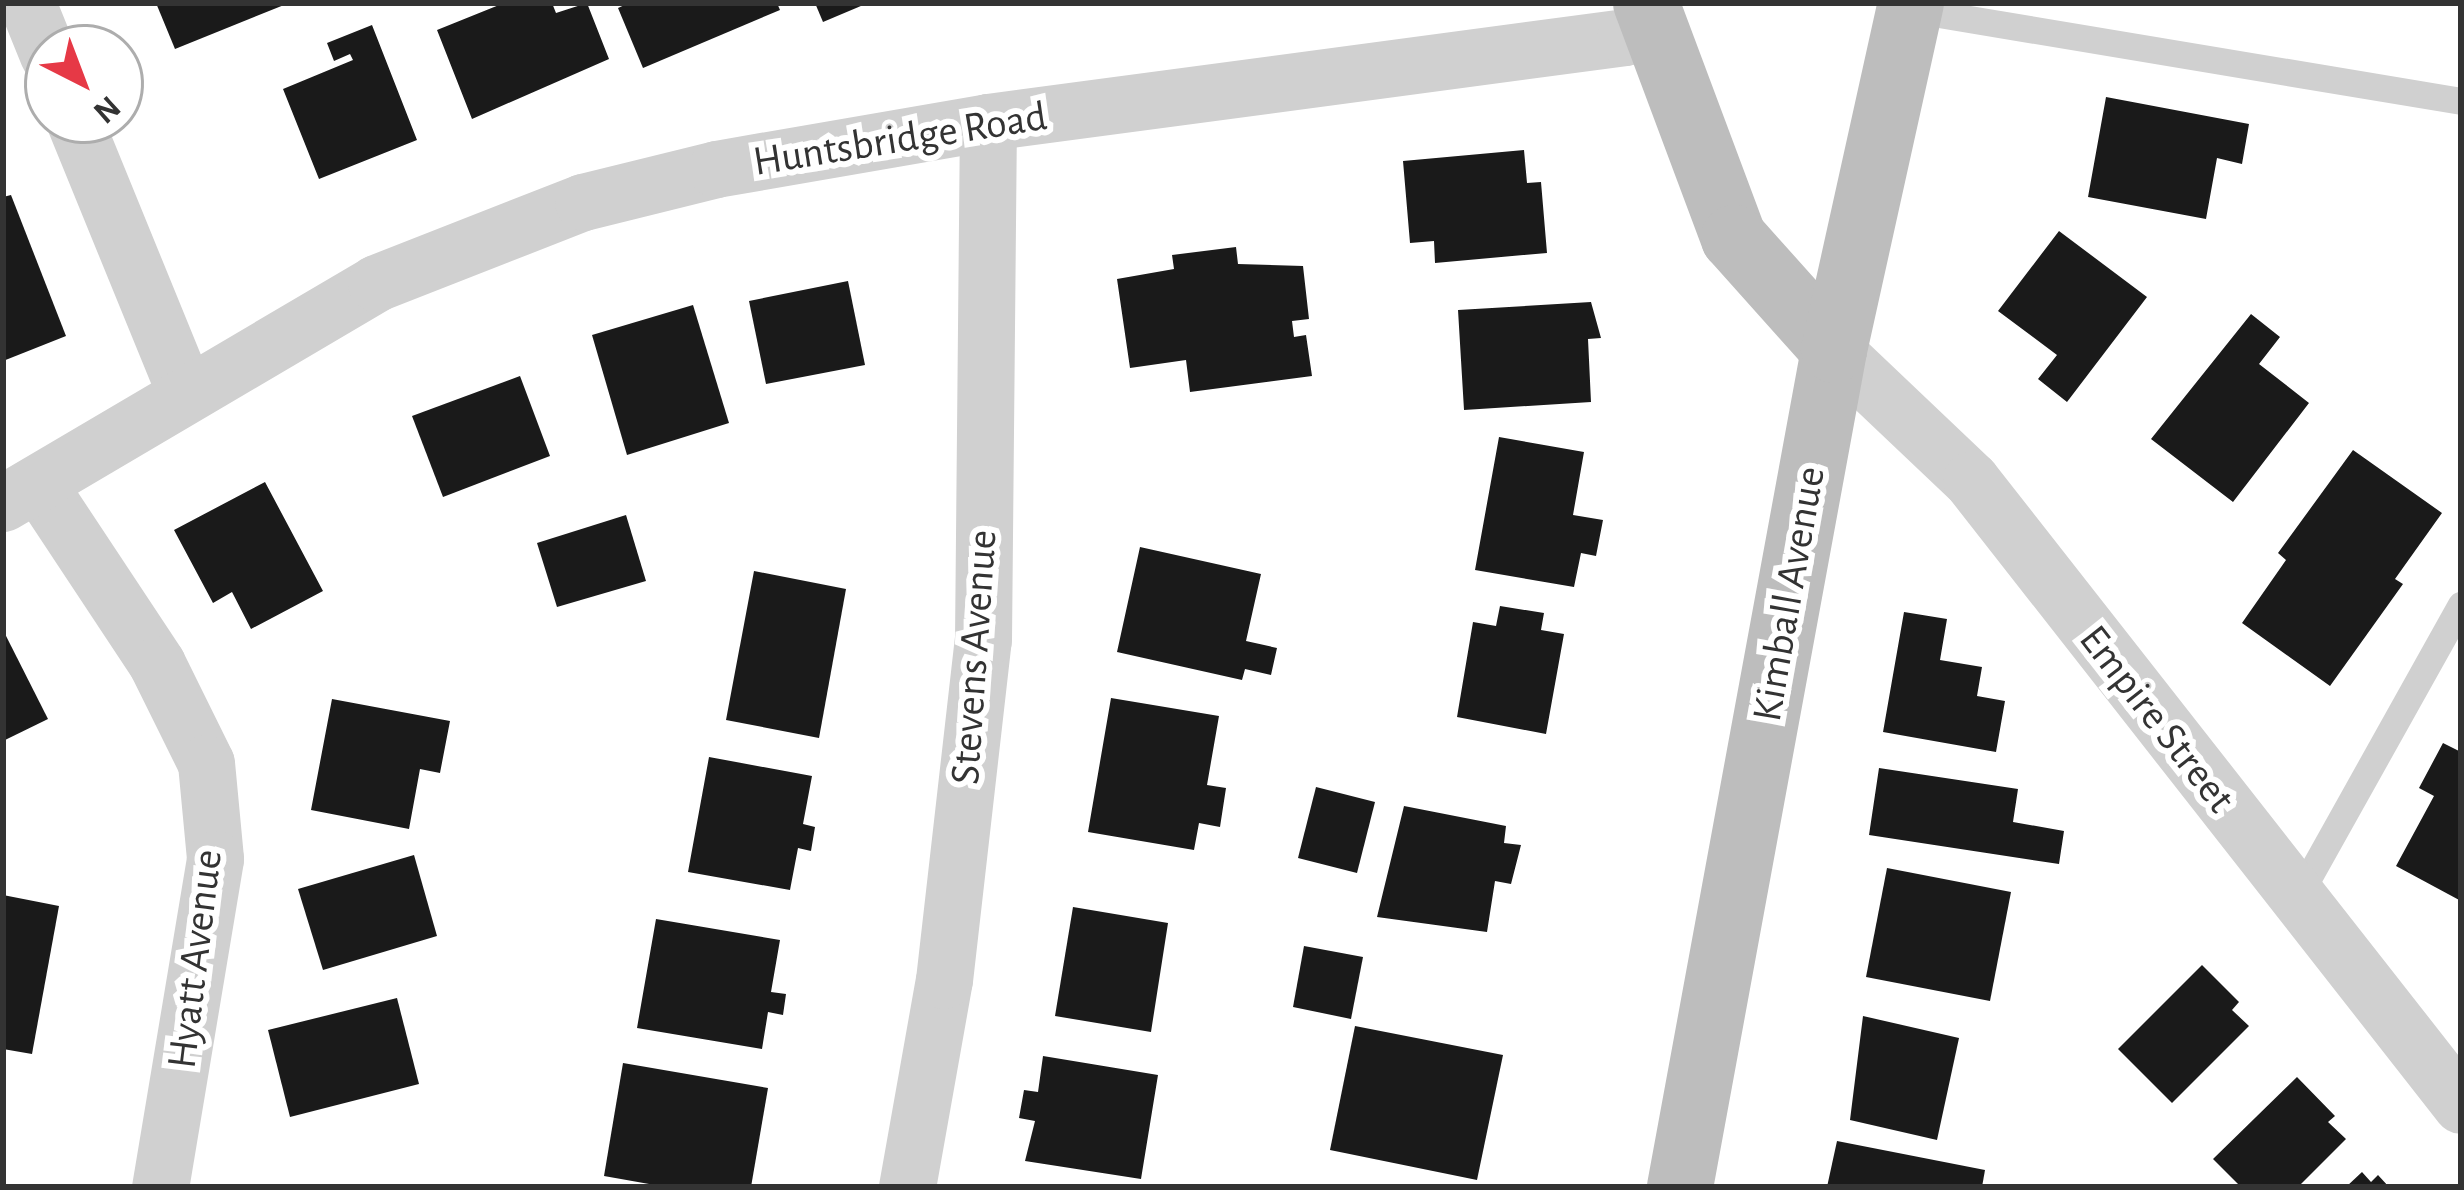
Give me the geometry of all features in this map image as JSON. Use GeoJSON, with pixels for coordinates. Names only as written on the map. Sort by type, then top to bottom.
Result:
{"type":"FeatureCollection","features":[{"type":"Feature","properties":{"kind":"street","name":"Kimball Avenue"},"geometry":{"type":"LineString","coordinates":[[1680,1187],[1834,350],[1910,6]]}},
{"type":"Feature","properties":{"kind":"street"},"geometry":{"type":"LineString","coordinates":[[1650,13],[1734,238],[1834,350]]}},
{"type":"Feature","properties":{"kind":"street","name":"Huntsbridge Road"},"geometry":{"type":"LineString","coordinates":[[22,495],[184,390],[376,284],[583,202],[716,169],[988,122],[1625,37],[1650,13]]}},
{"type":"Feature","properties":{"kind":"street","name":"Stevens Avenue"},"geometry":{"type":"LineString","coordinates":[[907,1187],[944,980],[983,640],[988,122]]}},
{"type":"Feature","properties":{"kind":"street"},"geometry":{"type":"LineString","coordinates":[[84,144],[184,390]]}},
{"type":"Feature","properties":{"kind":"street","name":"Empire Street"},"geometry":{"type":"LineString","coordinates":[[1834,350],[1970,480],[2461,1106]]}},
{"type":"Feature","properties":{"kind":"street","name":"Hyatt Avenue"},"geometry":{"type":"LineString","coordinates":[[22,495],[157,664],[206,763],[214,860],[160,1187]]}},
{"type":"Feature","properties":{"kind":"lane"},"geometry":{"type":"LineString","coordinates":[[1910,6],[2461,101]]}},
{"type":"Feature","properties":{"kind":"lane"},"geometry":{"type":"LineString","coordinates":[[2297,898],[2461,605]]}},
{"type":"Feature","properties":{"kind":"building"},"geometry":{"type":"Polygon","coordinates":[[[156,3],[289,3],[175,49],[156,3]]]}},
{"type":"Feature","properties":{"kind":"building"},"geometry":{"type":"Polygon","coordinates":[[[504,3],[552,3],[556,13],[587,3],[609,59],[472,119],[437,30],[504,3]]]}},
{"type":"Feature","properties":{"kind":"building"},"geometry":{"type":"Polygon","coordinates":[[[629,3],[777,3],[780,10],[643,68],[618,8],[629,3]]]}},
{"type":"Feature","properties":{"kind":"building"},"geometry":{"type":"Polygon","coordinates":[[[815,3],[868,3],[823,22],[815,3]]]}},
{"type":"Feature","properties":{"kind":"building"},"geometry":{"type":"Polygon","coordinates":[[[372,25],[417,140],[319,179],[283,89],[353,60],[350,54],[334,61],[327,43],[372,25]]]}},
{"type":"Feature","properties":{"kind":"building"},"geometry":{"type":"Polygon","coordinates":[[[2106,97],[2249,124],[2242,164],[2217,158],[2206,219],[2088,197],[2106,97]]]}},
{"type":"Feature","properties":{"kind":"building"},"geometry":{"type":"Polygon","coordinates":[[[1524,150],[1527,183],[1541,182],[1547,253],[1435,263],[1434,241],[1410,243],[1403,161],[1524,150]]]}},
{"type":"Feature","properties":{"kind":"building"},"geometry":{"type":"Polygon","coordinates":[[[11,195],[66,336],[3,361],[3,197],[11,195]]]}},
{"type":"Feature","properties":{"kind":"building"},"geometry":{"type":"Polygon","coordinates":[[[2059,231],[2147,297],[2067,402],[2038,379],[2057,355],[1998,311],[2059,231]]]}},
{"type":"Feature","properties":{"kind":"building"},"geometry":{"type":"Polygon","coordinates":[[[1236,247],[1238,264],[1303,266],[1309,319],[1292,321],[1294,337],[1306,335],[1312,376],[1190,392],[1186,360],[1130,368],[1117,279],[1174,269],[1172,255],[1236,247]]]}},
{"type":"Feature","properties":{"kind":"building"},"geometry":{"type":"Polygon","coordinates":[[[848,281],[865,365],[766,384],[749,301],[848,281]]]}},
{"type":"Feature","properties":{"kind":"building"},"geometry":{"type":"Polygon","coordinates":[[[1591,302],[1601,338],[1588,339],[1591,402],[1464,410],[1458,310],[1591,302]]]}},
{"type":"Feature","properties":{"kind":"building"},"geometry":{"type":"Polygon","coordinates":[[[693,305],[729,423],[627,455],[592,335],[693,305]]]}},
{"type":"Feature","properties":{"kind":"building"},"geometry":{"type":"Polygon","coordinates":[[[2251,314],[2280,337],[2259,364],[2309,403],[2233,502],[2151,439],[2251,314]]]}},
{"type":"Feature","properties":{"kind":"building"},"geometry":{"type":"Polygon","coordinates":[[[520,376],[550,456],[443,497],[412,416],[520,376]]]}},
{"type":"Feature","properties":{"kind":"building"},"geometry":{"type":"Polygon","coordinates":[[[1499,437],[1584,452],[1573,515],[1603,520],[1596,556],[1581,553],[1574,587],[1475,570],[1499,437]]]}},
{"type":"Feature","properties":{"kind":"building"},"geometry":{"type":"Polygon","coordinates":[[[2353,450],[2442,513],[2395,579],[2403,584],[2330,686],[2242,623],[2286,560],[2278,553],[2353,450]]]}},
{"type":"Feature","properties":{"kind":"building"},"geometry":{"type":"Polygon","coordinates":[[[265,482],[323,591],[251,629],[232,592],[213,603],[174,530],[265,482]]]}},
{"type":"Feature","properties":{"kind":"building"},"geometry":{"type":"Polygon","coordinates":[[[626,515],[646,581],[557,607],[537,543],[626,515]]]}},
{"type":"Feature","properties":{"kind":"building"},"geometry":{"type":"Polygon","coordinates":[[[1140,547],[1261,574],[1246,641],[1277,648],[1271,675],[1245,669],[1242,680],[1117,652],[1140,547]]]}},
{"type":"Feature","properties":{"kind":"building"},"geometry":{"type":"Polygon","coordinates":[[[754,571],[846,589],[819,738],[726,720],[754,571]]]}},
{"type":"Feature","properties":{"kind":"building"},"geometry":{"type":"Polygon","coordinates":[[[1500,606],[1544,613],[1541,630],[1564,634],[1546,734],[1457,717],[1473,622],[1496,626],[1500,606]]]}},
{"type":"Feature","properties":{"kind":"building"},"geometry":{"type":"Polygon","coordinates":[[[1904,612],[1947,619],[1940,660],[1982,667],[1977,696],[2005,701],[1996,752],[1883,732],[1904,612]]]}},
{"type":"Feature","properties":{"kind":"building"},"geometry":{"type":"Polygon","coordinates":[[[3,630],[48,719],[3,741],[3,630]]]}},
{"type":"Feature","properties":{"kind":"building"},"geometry":{"type":"Polygon","coordinates":[[[1111,698],[1219,716],[1207,785],[1226,788],[1220,827],[1199,823],[1194,850],[1088,832],[1111,698]]]}},
{"type":"Feature","properties":{"kind":"building"},"geometry":{"type":"Polygon","coordinates":[[[332,699],[450,721],[440,773],[420,769],[409,829],[311,810],[332,699]]]}},
{"type":"Feature","properties":{"kind":"building"},"geometry":{"type":"Polygon","coordinates":[[[2443,743],[2461,752],[2461,901],[2396,866],[2434,796],[2419,788],[2443,743]]]}},
{"type":"Feature","properties":{"kind":"building"},"geometry":{"type":"Polygon","coordinates":[[[709,757],[812,776],[803,824],[815,827],[811,851],[798,848],[790,890],[688,872],[709,757]]]}},
{"type":"Feature","properties":{"kind":"building"},"geometry":{"type":"Polygon","coordinates":[[[1879,768],[2018,789],[2013,822],[2064,831],[2059,864],[1869,835],[1879,768]]]}},
{"type":"Feature","properties":{"kind":"building"},"geometry":{"type":"Polygon","coordinates":[[[1316,787],[1375,802],[1357,873],[1298,858],[1316,787]]]}},
{"type":"Feature","properties":{"kind":"building"},"geometry":{"type":"Polygon","coordinates":[[[1404,806],[1506,826],[1504,843],[1521,845],[1511,884],[1495,881],[1487,932],[1377,917],[1404,806]]]}},
{"type":"Feature","properties":{"kind":"building"},"geometry":{"type":"Polygon","coordinates":[[[414,855],[437,936],[323,970],[298,889],[414,855]]]}},
{"type":"Feature","properties":{"kind":"building"},"geometry":{"type":"Polygon","coordinates":[[[1887,868],[2011,892],[1990,1001],[1866,977],[1887,868]]]}},
{"type":"Feature","properties":{"kind":"building"},"geometry":{"type":"Polygon","coordinates":[[[3,895],[59,906],[32,1054],[3,1049],[3,895]]]}},
{"type":"Feature","properties":{"kind":"building"},"geometry":{"type":"Polygon","coordinates":[[[1073,907],[1168,923],[1151,1032],[1055,1016],[1073,907]]]}},
{"type":"Feature","properties":{"kind":"building"},"geometry":{"type":"Polygon","coordinates":[[[656,919],[780,940],[771,992],[786,994],[783,1015],[768,1012],[762,1049],[637,1028],[656,919]]]}},
{"type":"Feature","properties":{"kind":"building"},"geometry":{"type":"Polygon","coordinates":[[[1304,946],[1363,957],[1351,1019],[1293,1007],[1304,946]]]}},
{"type":"Feature","properties":{"kind":"building"},"geometry":{"type":"Polygon","coordinates":[[[2202,965],[2239,1002],[2232,1010],[2249,1026],[2172,1103],[2118,1049],[2202,965]]]}},
{"type":"Feature","properties":{"kind":"building"},"geometry":{"type":"Polygon","coordinates":[[[397,998],[419,1084],[290,1117],[268,1030],[397,998]]]}},
{"type":"Feature","properties":{"kind":"building"},"geometry":{"type":"Polygon","coordinates":[[[1863,1016],[1959,1038],[1937,1140],[1850,1120],[1863,1016]]]}},
{"type":"Feature","properties":{"kind":"building"},"geometry":{"type":"Polygon","coordinates":[[[1355,1026],[1503,1055],[1477,1180],[1330,1150],[1355,1026]]]}},
{"type":"Feature","properties":{"kind":"building"},"geometry":{"type":"Polygon","coordinates":[[[1043,1056],[1158,1075],[1141,1179],[1025,1161],[1035,1121],[1019,1118],[1024,1090],[1038,1092],[1043,1056]]]}},
{"type":"Feature","properties":{"kind":"building"},"geometry":{"type":"Polygon","coordinates":[[[623,1063],[768,1088],[751,1187],[666,1187],[604,1176],[623,1063]]]}},
{"type":"Feature","properties":{"kind":"building"},"geometry":{"type":"Polygon","coordinates":[[[2297,1077],[2335,1116],[2328,1122],[2346,1139],[2298,1187],[2241,1187],[2213,1159],[2297,1077]]]}},
{"type":"Feature","properties":{"kind":"building"},"geometry":{"type":"Polygon","coordinates":[[[1837,1141],[1985,1170],[1982,1187],[1827,1187],[1837,1141]]]}},
{"type":"Feature","properties":{"kind":"building"},"geometry":{"type":"Polygon","coordinates":[[[2362,1172],[2371,1182],[2378,1175],[2389,1187],[2346,1187],[2362,1172]]]}}]}
